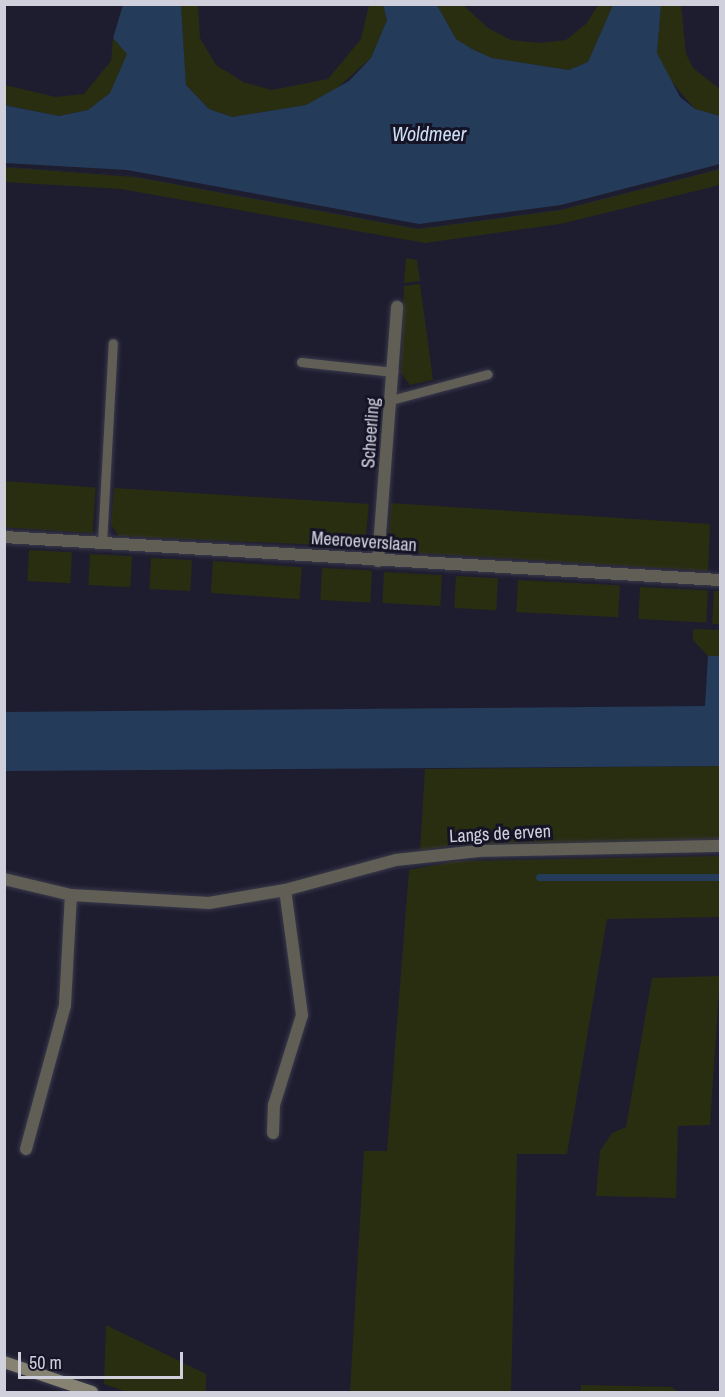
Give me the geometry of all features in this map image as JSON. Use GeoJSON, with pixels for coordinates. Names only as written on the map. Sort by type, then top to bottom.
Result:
{"type":"FeatureCollection","features":[{"type":"Feature","properties":{"kind":"main road"},"geometry":{"type":"LineString","coordinates":[[4,1362],[92,1392]]}},
{"type":"Feature","properties":{"kind":"street","name":"Scheerling"},"geometry":{"type":"LineString","coordinates":[[378,561],[397,307]]}},
{"type":"Feature","properties":{"kind":"street","name":"Meeroeverslaan"},"geometry":{"type":"LineString","coordinates":[[4,537],[720,580]]}},
{"type":"Feature","properties":{"kind":"street","name":"Langs de erven"},"geometry":{"type":"LineString","coordinates":[[4,879],[71,895],[209,903],[285,890],[396,860],[479,851],[720,846]]}},
{"type":"Feature","properties":{"kind":"street"},"geometry":{"type":"LineString","coordinates":[[273,1133],[274,1105],[302,1015],[285,890]]}},
{"type":"Feature","properties":{"kind":"street"},"geometry":{"type":"LineString","coordinates":[[26,1149],[65,1005],[71,895]]}},
{"type":"Feature","properties":{"kind":"lane"},"geometry":{"type":"LineString","coordinates":[[102,543],[113,343]]}},
{"type":"Feature","properties":{"kind":"lane"},"geometry":{"type":"LineString","coordinates":[[301,362],[393,372]]}},
{"type":"Feature","properties":{"kind":"lane"},"geometry":{"type":"LineString","coordinates":[[391,400],[488,374]]}},
{"type":"Feature","properties":{"kind":"green space"},"geometry":{"type":"Polygon","coordinates":[[[181,5],[198,5],[200,38],[216,65],[243,82],[272,90],[328,79],[361,39],[369,5],[383,5],[387,20],[371,58],[329,95],[306,105],[232,117],[209,109],[186,85],[181,5]]]}},
{"type":"Feature","properties":{"kind":"green space"},"geometry":{"type":"Polygon","coordinates":[[[437,5],[463,5],[488,28],[511,40],[540,43],[566,40],[587,23],[598,5],[613,5],[588,62],[569,70],[492,58],[472,49],[456,39],[437,5]]]}},
{"type":"Feature","properties":{"kind":"green space"},"geometry":{"type":"Polygon","coordinates":[[[661,5],[681,5],[686,54],[693,68],[720,89],[720,116],[695,109],[664,73],[657,53],[661,5]]]}},
{"type":"Feature","properties":{"kind":"green space"},"geometry":{"type":"Polygon","coordinates":[[[113,38],[127,53],[122,71],[110,93],[88,110],[59,116],[5,105],[5,85],[56,97],[84,94],[111,61],[113,38]]]}},
{"type":"Feature","properties":{"kind":"green space"},"geometry":{"type":"Polygon","coordinates":[[[4,167],[560,210],[720,169],[720,185],[560,224],[425,243],[121,189],[5,182],[4,167]]]}},
{"type":"Feature","properties":{"kind":"green space"},"geometry":{"type":"Polygon","coordinates":[[[406,258],[417,260],[420,281],[404,283],[406,258]]]}},
{"type":"Feature","properties":{"kind":"green space"},"geometry":{"type":"Polygon","coordinates":[[[420,284],[433,380],[410,385],[401,373],[404,286],[420,284]]]}},
{"type":"Feature","properties":{"kind":"green space"},"geometry":{"type":"Polygon","coordinates":[[[4,481],[96,487],[93,533],[4,527],[4,481]]]}},
{"type":"Feature","properties":{"kind":"green space"},"geometry":{"type":"Polygon","coordinates":[[[114,488],[369,504],[365,547],[119,536],[111,525],[114,488]]]}},
{"type":"Feature","properties":{"kind":"green space"},"geometry":{"type":"Polygon","coordinates":[[[391,503],[710,524],[708,571],[401,552],[389,535],[391,503]]]}},
{"type":"Feature","properties":{"kind":"green space"},"geometry":{"type":"Polygon","coordinates":[[[29,550],[72,552],[70,583],[27,581],[29,550]]]}},
{"type":"Feature","properties":{"kind":"green space"},"geometry":{"type":"Polygon","coordinates":[[[90,554],[132,556],[130,587],[88,585],[90,554]]]}},
{"type":"Feature","properties":{"kind":"green space"},"geometry":{"type":"Polygon","coordinates":[[[151,558],[192,560],[190,591],[149,589],[151,558]]]}},
{"type":"Feature","properties":{"kind":"green space"},"geometry":{"type":"Polygon","coordinates":[[[213,561],[302,567],[300,599],[211,593],[213,561]]]}},
{"type":"Feature","properties":{"kind":"green space"},"geometry":{"type":"Polygon","coordinates":[[[322,568],[372,571],[370,603],[320,600],[322,568]]]}},
{"type":"Feature","properties":{"kind":"green space"},"geometry":{"type":"Polygon","coordinates":[[[384,572],[442,575],[440,606],[382,603],[384,572]]]}},
{"type":"Feature","properties":{"kind":"green space"},"geometry":{"type":"Polygon","coordinates":[[[456,576],[498,578],[496,610],[454,608],[456,576]]]}},
{"type":"Feature","properties":{"kind":"green space"},"geometry":{"type":"Polygon","coordinates":[[[518,580],[620,585],[618,617],[516,612],[518,580]]]}},
{"type":"Feature","properties":{"kind":"green space"},"geometry":{"type":"Polygon","coordinates":[[[640,587],[708,591],[706,623],[638,619],[640,587]]]}},
{"type":"Feature","properties":{"kind":"green space"},"geometry":{"type":"Polygon","coordinates":[[[714,591],[720,591],[720,624],[712,624],[714,591]]]}},
{"type":"Feature","properties":{"kind":"green space"},"geometry":{"type":"Polygon","coordinates":[[[693,629],[720,630],[720,656],[708,656],[693,640],[693,629]]]}},
{"type":"Feature","properties":{"kind":"green space"},"geometry":{"type":"Polygon","coordinates":[[[720,766],[720,839],[455,845],[420,851],[425,769],[720,766]]]}},
{"type":"Feature","properties":{"kind":"green space"},"geometry":{"type":"Polygon","coordinates":[[[720,856],[720,917],[607,919],[567,1154],[517,1154],[511,1392],[350,1392],[364,1151],[387,1151],[409,870],[456,861],[720,856]]]}},
{"type":"Feature","properties":{"kind":"green space"},"geometry":{"type":"Polygon","coordinates":[[[720,976],[710,1125],[678,1126],[676,1198],[596,1196],[600,1151],[612,1133],[626,1127],[652,978],[720,976]]]}},
{"type":"Feature","properties":{"kind":"green space"},"geometry":{"type":"Polygon","coordinates":[[[106,1325],[206,1374],[206,1392],[127,1392],[104,1384],[106,1325]]]}},
{"type":"Feature","properties":{"kind":"green space"},"geometry":{"type":"Polygon","coordinates":[[[581,1385],[672,1387],[678,1392],[581,1392],[581,1385]]]}},
{"type":"Feature","properties":{"kind":"water","name":"Woldmeer"},"geometry":{"type":"Polygon","coordinates":[[[123,5],[181,5],[186,85],[209,109],[232,117],[306,105],[349,81],[371,58],[387,20],[383,5],[437,5],[456,39],[472,49],[492,58],[569,70],[588,62],[613,5],[661,5],[657,53],[680,97],[695,109],[720,116],[720,169],[560,210],[418,229],[125,175],[5,167],[4,105],[59,116],[88,110],[110,93],[127,54],[113,38],[123,5]]]}},
{"type":"Feature","properties":{"kind":"water"},"geometry":{"type":"Polygon","coordinates":[[[708,656],[720,656],[720,766],[5,771],[5,712],[705,706],[708,656]]]}},
{"type":"Feature","properties":{"kind":"pier"},"geometry":{"type":"Polygon","coordinates":[[[5,163],[127,170],[419,224],[561,205],[720,164],[720,169],[560,210],[418,229],[125,175],[5,167],[5,163]]]}},
{"type":"Feature","properties":{"kind":"waterway"},"geometry":{"type":"LineString","coordinates":[[539,877],[720,877]]}}]}
